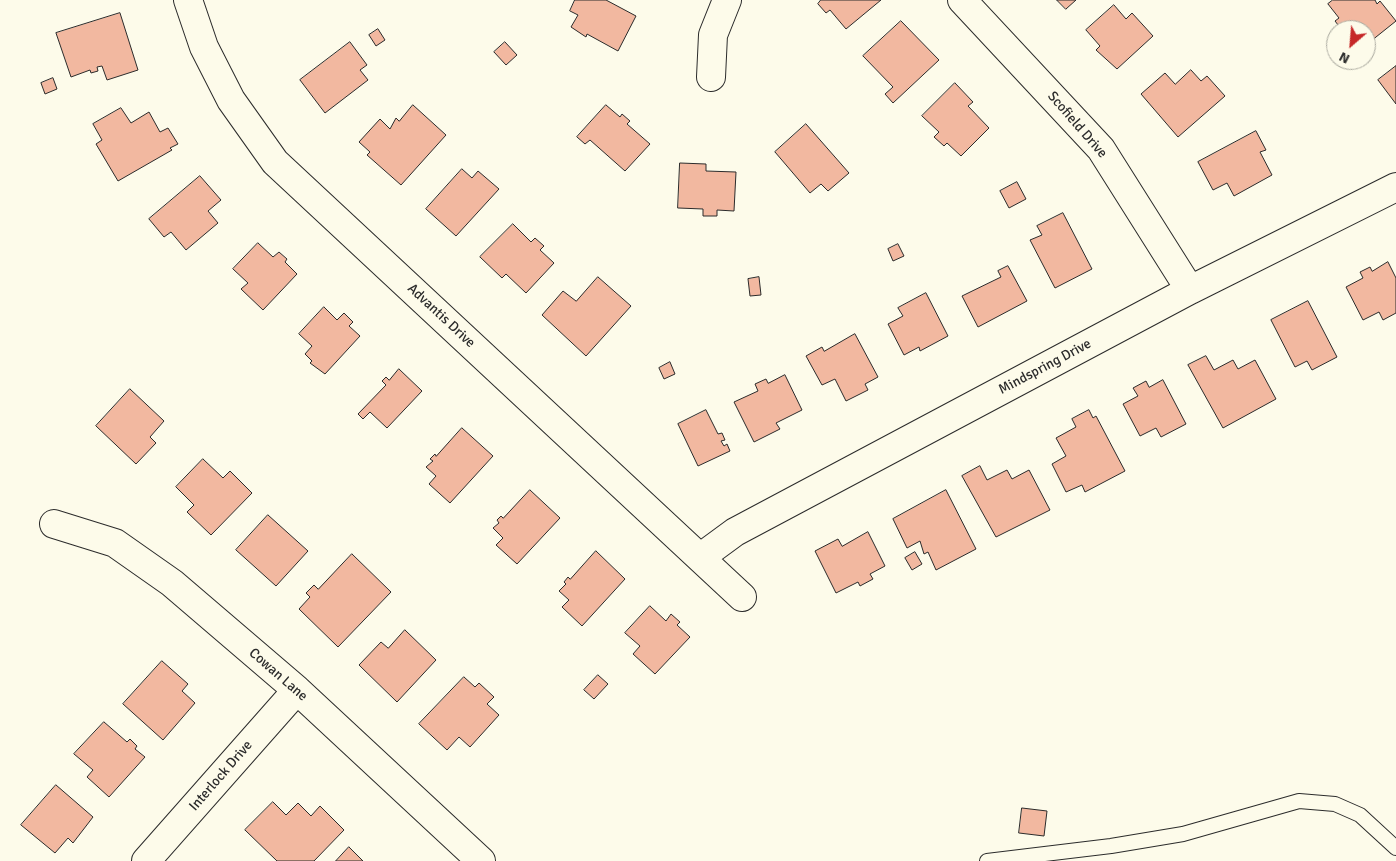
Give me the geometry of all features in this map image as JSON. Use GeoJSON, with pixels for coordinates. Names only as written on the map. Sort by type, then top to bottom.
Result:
{"type":"FeatureCollection","features":[{"type":"Feature","properties":{"kind":"street","name":"Advantis Drive"},"geometry":{"type":"LineString","coordinates":[[188,0],[204,47],[231,100],[275,162],[742,597]]}},
{"type":"Feature","properties":{"kind":"street"},"geometry":{"type":"LineString","coordinates":[[711,77],[713,35],[727,0]]}},
{"type":"Feature","properties":{"kind":"street","name":"Scofield Drive"},"geometry":{"type":"LineString","coordinates":[[962,0],[1101,149],[1190,290]]}},
{"type":"Feature","properties":{"kind":"street","name":"Mindspring Drive"},"geometry":{"type":"LineString","coordinates":[[701,558],[735,532],[1190,290],[1396,187]]}},
{"type":"Feature","properties":{"kind":"street","name":"Cowan Lane"},"geometry":{"type":"LineString","coordinates":[[54,524],[115,543],[172,583],[297,690],[480,861]]}},
{"type":"Feature","properties":{"kind":"street","name":"Interlock Drive"},"geometry":{"type":"LineString","coordinates":[[146,861],[297,690]]}},
{"type":"Feature","properties":{"kind":"lane"},"geometry":{"type":"LineString","coordinates":[[987,861],[1111,846],[1183,834],[1299,801],[1335,804],[1360,815],[1396,848]]}},
{"type":"Feature","properties":{"kind":"building"},"geometry":{"type":"Polygon","coordinates":[[[575,0],[606,0],[636,16],[618,51],[587,34],[586,37],[571,27],[578,15],[570,11],[575,0]]]}},
{"type":"Feature","properties":{"kind":"building"},"geometry":{"type":"Polygon","coordinates":[[[821,0],[881,0],[846,29],[830,10],[826,13],[818,4],[821,0]]]}},
{"type":"Feature","properties":{"kind":"building"},"geometry":{"type":"Polygon","coordinates":[[[1057,0],[1076,0],[1066,9],[1057,0]]]}},
{"type":"Feature","properties":{"kind":"building"},"geometry":{"type":"Polygon","coordinates":[[[1333,0],[1375,0],[1377,4],[1380,1],[1396,21],[1376,37],[1376,20],[1336,20],[1339,18],[1328,4],[1333,0]]]}},
{"type":"Feature","properties":{"kind":"building"},"geometry":{"type":"Polygon","coordinates":[[[1114,5],[1126,19],[1132,13],[1153,36],[1117,69],[1096,50],[1100,46],[1086,30],[1114,5]]]}},
{"type":"Feature","properties":{"kind":"building"},"geometry":{"type":"Polygon","coordinates":[[[120,13],[138,70],[107,80],[102,66],[97,67],[98,71],[91,73],[90,70],[71,77],[56,33],[120,13]]]}},
{"type":"Feature","properties":{"kind":"building"},"geometry":{"type":"Polygon","coordinates":[[[901,21],[939,60],[893,103],[885,94],[893,87],[863,56],[901,21]]]}},
{"type":"Feature","properties":{"kind":"building"},"geometry":{"type":"Polygon","coordinates":[[[378,29],[385,40],[376,46],[369,35],[378,29]]]}},
{"type":"Feature","properties":{"kind":"building"},"geometry":{"type":"Polygon","coordinates":[[[350,42],[367,65],[360,70],[368,80],[325,113],[300,80],[350,42]]]}},
{"type":"Feature","properties":{"kind":"building"},"geometry":{"type":"Polygon","coordinates":[[[505,42],[517,55],[506,65],[494,52],[505,42]]]}},
{"type":"Feature","properties":{"kind":"building"},"geometry":{"type":"Polygon","coordinates":[[[1396,66],[1396,104],[1378,80],[1396,66]]]}},
{"type":"Feature","properties":{"kind":"building"},"geometry":{"type":"Polygon","coordinates":[[[1191,70],[1201,81],[1207,76],[1225,96],[1178,137],[1141,94],[1165,73],[1175,84],[1191,70]]]}},
{"type":"Feature","properties":{"kind":"building"},"geometry":{"type":"Polygon","coordinates":[[[53,78],[57,89],[45,94],[41,83],[53,78]]]}},
{"type":"Feature","properties":{"kind":"building"},"geometry":{"type":"Polygon","coordinates":[[[955,83],[973,102],[968,106],[989,128],[961,156],[947,143],[944,146],[934,137],[939,132],[922,116],[955,83]]]}},
{"type":"Feature","properties":{"kind":"building"},"geometry":{"type":"Polygon","coordinates":[[[413,105],[446,135],[401,185],[367,155],[370,152],[359,142],[380,119],[390,129],[396,118],[399,121],[413,105]]]}},
{"type":"Feature","properties":{"kind":"building"},"geometry":{"type":"Polygon","coordinates":[[[606,105],[620,117],[622,114],[630,121],[627,124],[650,144],[625,171],[590,140],[585,144],[577,137],[606,105]]]}},
{"type":"Feature","properties":{"kind":"building"},"geometry":{"type":"Polygon","coordinates":[[[121,108],[131,123],[149,112],[160,132],[168,128],[178,144],[170,148],[172,150],[118,181],[96,144],[102,140],[93,124],[121,108]]]}},
{"type":"Feature","properties":{"kind":"building"},"geometry":{"type":"Polygon","coordinates":[[[806,124],[849,173],[828,191],[821,184],[810,193],[775,152],[806,124]]]}},
{"type":"Feature","properties":{"kind":"building"},"geometry":{"type":"Polygon","coordinates":[[[1256,131],[1266,150],[1260,152],[1272,175],[1234,196],[1227,183],[1213,190],[1198,162],[1256,131]]]}},
{"type":"Feature","properties":{"kind":"building"},"geometry":{"type":"Polygon","coordinates":[[[680,163],[706,164],[706,171],[736,172],[734,211],[717,210],[717,216],[703,216],[703,209],[678,208],[680,163]]]}},
{"type":"Feature","properties":{"kind":"building"},"geometry":{"type":"Polygon","coordinates":[[[462,169],[472,178],[478,171],[499,189],[456,236],[426,209],[462,169]]]}},
{"type":"Feature","properties":{"kind":"building"},"geometry":{"type":"Polygon","coordinates":[[[200,176],[221,200],[208,211],[218,223],[186,250],[171,232],[164,237],[149,219],[200,176]]]}},
{"type":"Feature","properties":{"kind":"building"},"geometry":{"type":"Polygon","coordinates":[[[1017,182],[1026,199],[1009,208],[1000,191],[1017,182]]]}},
{"type":"Feature","properties":{"kind":"building"},"geometry":{"type":"Polygon","coordinates":[[[1063,213],[1092,269],[1055,288],[1030,240],[1042,235],[1037,226],[1063,213]]]}},
{"type":"Feature","properties":{"kind":"building"},"geometry":{"type":"Polygon","coordinates":[[[513,224],[531,242],[535,238],[544,246],[540,250],[554,263],[526,293],[506,274],[502,278],[480,257],[513,224]]]}},
{"type":"Feature","properties":{"kind":"building"},"geometry":{"type":"Polygon","coordinates":[[[258,243],[273,257],[279,252],[287,259],[285,262],[297,274],[263,310],[241,289],[248,283],[233,269],[258,243]]]}},
{"type":"Feature","properties":{"kind":"building"},"geometry":{"type":"Polygon","coordinates":[[[898,244],[904,256],[893,261],[888,249],[898,244]]]}},
{"type":"Feature","properties":{"kind":"building"},"geometry":{"type":"Polygon","coordinates":[[[1388,262],[1396,278],[1396,313],[1383,320],[1379,312],[1363,320],[1346,287],[1363,278],[1360,272],[1370,267],[1372,271],[1388,262]]]}},
{"type":"Feature","properties":{"kind":"building"},"geometry":{"type":"Polygon","coordinates":[[[1008,266],[1027,301],[978,327],[962,296],[1001,277],[998,271],[1008,266]]]}},
{"type":"Feature","properties":{"kind":"building"},"geometry":{"type":"Polygon","coordinates":[[[598,277],[631,306],[586,356],[542,315],[563,291],[576,301],[598,277]]]}},
{"type":"Feature","properties":{"kind":"building"},"geometry":{"type":"Polygon","coordinates":[[[759,277],[761,295],[750,296],[748,279],[759,277]]]}},
{"type":"Feature","properties":{"kind":"building"},"geometry":{"type":"Polygon","coordinates":[[[926,293],[948,336],[920,351],[919,347],[904,355],[888,324],[903,316],[898,308],[926,293]]]}},
{"type":"Feature","properties":{"kind":"building"},"geometry":{"type":"Polygon","coordinates":[[[1308,301],[1337,357],[1312,370],[1307,361],[1295,367],[1271,320],[1308,301]]]}},
{"type":"Feature","properties":{"kind":"building"},"geometry":{"type":"Polygon","coordinates":[[[324,307],[337,320],[344,313],[353,322],[349,326],[360,336],[325,374],[310,363],[312,361],[305,354],[312,346],[299,334],[324,307]]]}},
{"type":"Feature","properties":{"kind":"building"},"geometry":{"type":"Polygon","coordinates":[[[855,334],[878,377],[865,384],[868,390],[846,401],[835,379],[822,385],[806,356],[822,347],[824,351],[855,334]]]}},
{"type":"Feature","properties":{"kind":"building"},"geometry":{"type":"Polygon","coordinates":[[[1206,356],[1214,370],[1233,360],[1238,369],[1255,360],[1276,399],[1223,428],[1188,365],[1206,356]]]}},
{"type":"Feature","properties":{"kind":"building"},"geometry":{"type":"Polygon","coordinates":[[[670,362],[675,374],[664,379],[659,368],[670,362]]]}},
{"type":"Feature","properties":{"kind":"building"},"geometry":{"type":"Polygon","coordinates":[[[399,369],[422,391],[387,428],[370,412],[363,419],[358,414],[386,385],[382,381],[386,377],[389,380],[399,369]]]}},
{"type":"Feature","properties":{"kind":"building"},"geometry":{"type":"Polygon","coordinates":[[[785,375],[802,410],[776,423],[780,429],[754,442],[734,402],[758,391],[755,384],[766,379],[768,383],[785,375]]]}},
{"type":"Feature","properties":{"kind":"building"},"geometry":{"type":"Polygon","coordinates":[[[1163,380],[1186,424],[1161,437],[1156,428],[1140,436],[1123,404],[1138,396],[1133,388],[1146,381],[1149,387],[1163,380]]]}},
{"type":"Feature","properties":{"kind":"building"},"geometry":{"type":"Polygon","coordinates":[[[130,389],[164,421],[150,437],[156,443],[136,464],[96,426],[130,389]]]}},
{"type":"Feature","properties":{"kind":"building"},"geometry":{"type":"Polygon","coordinates":[[[706,410],[718,434],[722,433],[725,440],[721,441],[724,446],[727,444],[730,451],[698,466],[678,424],[706,410]]]}},
{"type":"Feature","properties":{"kind":"building"},"geometry":{"type":"Polygon","coordinates":[[[1089,410],[1093,418],[1096,416],[1125,471],[1085,492],[1082,485],[1066,492],[1052,464],[1066,456],[1056,438],[1076,427],[1072,419],[1089,410]]]}},
{"type":"Feature","properties":{"kind":"building"},"geometry":{"type":"Polygon","coordinates":[[[462,428],[493,456],[450,503],[429,484],[436,476],[426,467],[433,461],[430,459],[435,454],[436,456],[462,428]]]}},
{"type":"Feature","properties":{"kind":"building"},"geometry":{"type":"Polygon","coordinates":[[[203,459],[223,478],[230,471],[252,493],[211,535],[187,512],[194,505],[176,487],[203,459]]]}},
{"type":"Feature","properties":{"kind":"building"},"geometry":{"type":"Polygon","coordinates":[[[980,466],[987,480],[1007,470],[1012,479],[1029,470],[1050,510],[996,537],[962,476],[980,466]]]}},
{"type":"Feature","properties":{"kind":"building"},"geometry":{"type":"Polygon","coordinates":[[[530,490],[560,518],[517,564],[496,545],[503,538],[493,528],[499,523],[497,520],[501,516],[503,518],[530,490]]]}},
{"type":"Feature","properties":{"kind":"building"},"geometry":{"type":"Polygon","coordinates":[[[946,490],[976,549],[936,570],[928,552],[924,554],[920,541],[907,548],[893,519],[946,490]]]}},
{"type":"Feature","properties":{"kind":"building"},"geometry":{"type":"Polygon","coordinates":[[[268,515],[308,551],[276,586],[236,550],[268,515]]]}},
{"type":"Feature","properties":{"kind":"building"},"geometry":{"type":"Polygon","coordinates":[[[868,532],[885,566],[870,574],[873,579],[860,586],[858,582],[836,593],[815,551],[838,539],[842,546],[868,532]]]}},
{"type":"Feature","properties":{"kind":"building"},"geometry":{"type":"Polygon","coordinates":[[[596,551],[625,579],[582,626],[562,607],[569,600],[559,591],[566,584],[564,582],[568,577],[570,579],[596,551]]]}},
{"type":"Feature","properties":{"kind":"building"},"geometry":{"type":"Polygon","coordinates":[[[915,552],[922,564],[912,570],[905,558],[915,552]]]}},
{"type":"Feature","properties":{"kind":"building"},"geometry":{"type":"Polygon","coordinates":[[[352,554],[391,592],[338,647],[299,609],[310,597],[306,593],[314,585],[318,589],[352,554]]]}},
{"type":"Feature","properties":{"kind":"building"},"geometry":{"type":"Polygon","coordinates":[[[650,606],[666,621],[671,614],[680,622],[677,625],[690,637],[655,674],[633,654],[640,646],[625,633],[650,606]]]}},
{"type":"Feature","properties":{"kind":"building"},"geometry":{"type":"Polygon","coordinates":[[[405,630],[436,660],[397,702],[359,665],[381,642],[388,648],[405,630]]]}},
{"type":"Feature","properties":{"kind":"building"},"geometry":{"type":"Polygon","coordinates":[[[162,661],[188,684],[182,691],[195,703],[163,740],[123,704],[162,661]]]}},
{"type":"Feature","properties":{"kind":"building"},"geometry":{"type":"Polygon","coordinates":[[[598,675],[608,684],[594,699],[584,690],[598,675]]]}},
{"type":"Feature","properties":{"kind":"building"},"geometry":{"type":"Polygon","coordinates":[[[464,677],[475,687],[479,683],[494,697],[487,704],[499,715],[470,747],[459,737],[447,750],[419,724],[464,677]]]}},
{"type":"Feature","properties":{"kind":"building"},"geometry":{"type":"Polygon","coordinates":[[[104,722],[127,742],[130,739],[137,746],[135,749],[145,757],[109,797],[87,777],[93,770],[74,754],[104,722]]]}},
{"type":"Feature","properties":{"kind":"building"},"geometry":{"type":"Polygon","coordinates":[[[56,785],[93,817],[73,843],[68,838],[55,853],[21,825],[56,785]]]}},
{"type":"Feature","properties":{"kind":"building"},"geometry":{"type":"Polygon","coordinates":[[[273,802],[286,815],[298,803],[311,816],[320,806],[344,830],[314,861],[277,861],[245,830],[273,802]]]}},
{"type":"Feature","properties":{"kind":"building"},"geometry":{"type":"Polygon","coordinates":[[[1022,808],[1047,811],[1044,836],[1019,833],[1022,808]]]}},
{"type":"Feature","properties":{"kind":"building"},"geometry":{"type":"Polygon","coordinates":[[[349,847],[363,861],[336,861],[349,847]]]}}]}
